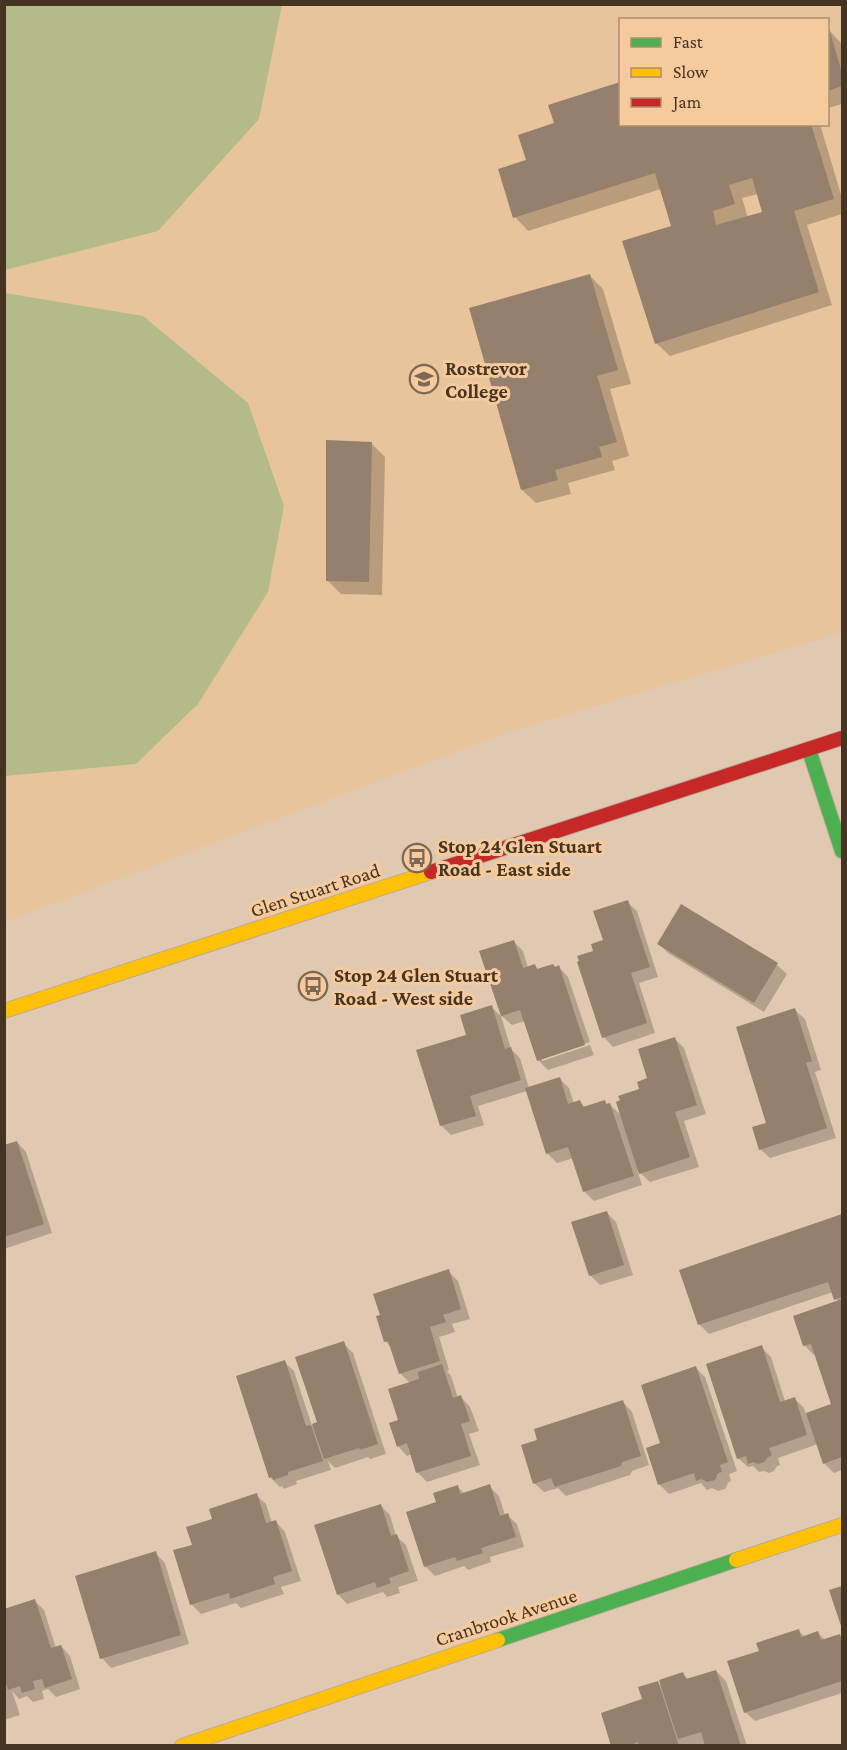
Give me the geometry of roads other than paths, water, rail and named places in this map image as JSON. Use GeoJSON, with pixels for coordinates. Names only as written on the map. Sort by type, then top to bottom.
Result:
{"type":"FeatureCollection","features":[{"type":"Feature","properties":{"kind":"main road","name":"Glen Stuart Road"},"geometry":{"type":"LineString","coordinates":[[4,1011],[843,738]]}},
{"type":"Feature","properties":{"kind":"main road"},"geometry":{"type":"LineString","coordinates":[[809,750],[843,851]]}},
{"type":"Feature","properties":{"kind":"main road","name":"Cranbrook Avenue"},"geometry":{"type":"LineString","coordinates":[[182,1746],[843,1525]]}},
{"type":"Feature","properties":{"kind":"place","name":"Rostrevor College"},"geometry":{"type":"Point","coordinates":[424,379]}},
{"type":"Feature","properties":{"kind":"place","name":"Stop 24 Glen Stuart Road - East side"},"geometry":{"type":"Point","coordinates":[417,858]}},
{"type":"Feature","properties":{"kind":"place","name":"Stop 24 Glen Stuart Road - West side"},"geometry":{"type":"Point","coordinates":[313,986]}}]}
